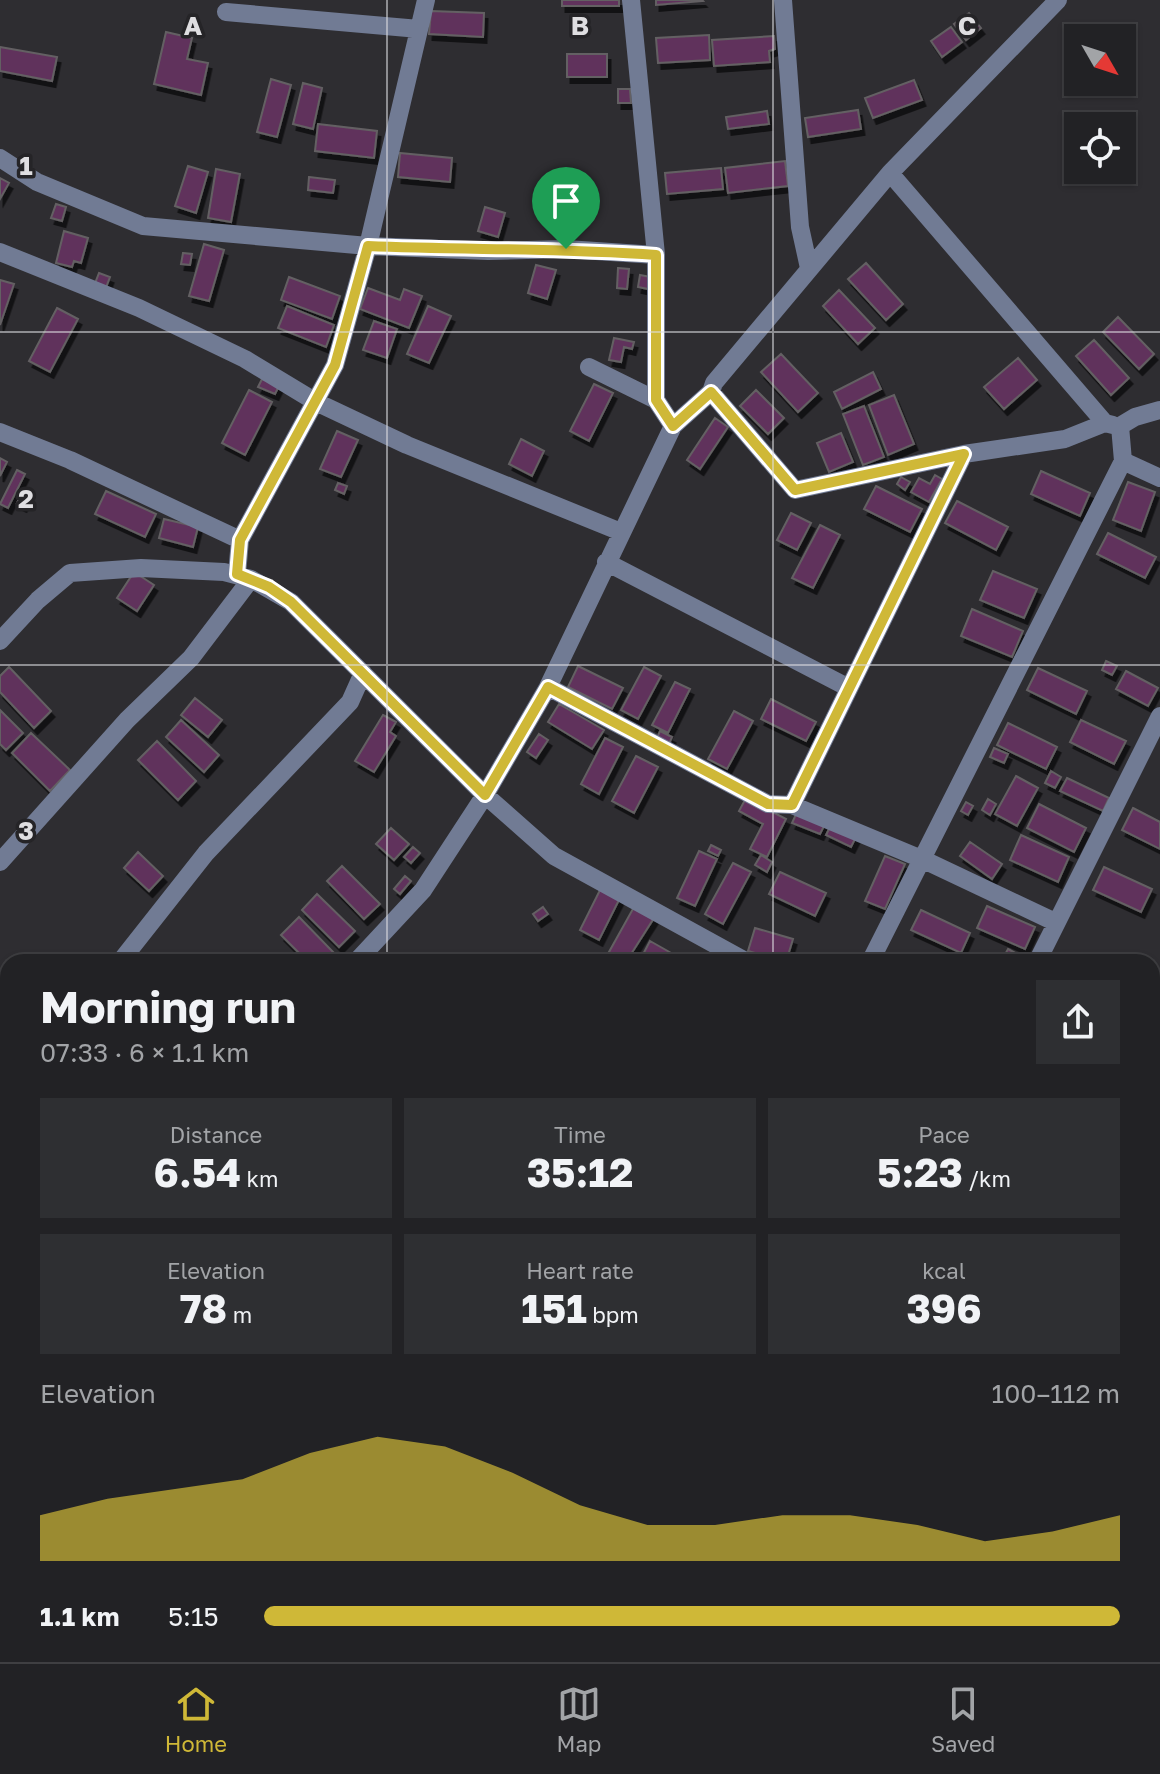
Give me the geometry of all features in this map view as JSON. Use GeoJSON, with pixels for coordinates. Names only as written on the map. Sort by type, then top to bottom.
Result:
{"type":"FeatureCollection","features":[{"type":"Feature","properties":{"kind":"street"},"geometry":{"type":"LineString","coordinates":[[0,862],[127,720],[191,658],[244,576],[240,540],[335,365],[368,246],[426,0]]}},
{"type":"Feature","properties":{"kind":"street"},"geometry":{"type":"LineString","coordinates":[[631,0],[656,255],[656,400]]}},
{"type":"Feature","properties":{"kind":"street"},"geometry":{"type":"LineString","coordinates":[[783,0],[800,227],[809,268]]}},
{"type":"Feature","properties":{"kind":"street"},"geometry":{"type":"LineString","coordinates":[[363,954],[423,890],[485,795],[548,687],[673,426],[711,392],[714,383],[890,173],[1058,0]]}},
{"type":"Feature","properties":{"kind":"street"},"geometry":{"type":"LineString","coordinates":[[226,12],[419,29]]}},
{"type":"Feature","properties":{"kind":"street"},"geometry":{"type":"LineString","coordinates":[[0,158],[37,182],[143,226],[368,246],[488,251],[566,249],[656,255]]}},
{"type":"Feature","properties":{"kind":"street"},"geometry":{"type":"LineString","coordinates":[[874,954],[1123,461],[1113,424],[890,173]]}},
{"type":"Feature","properties":{"kind":"street"},"geometry":{"type":"LineString","coordinates":[[0,252],[139,308],[245,359],[316,402],[407,445],[621,532]]}},
{"type":"Feature","properties":{"kind":"street"},"geometry":{"type":"LineString","coordinates":[[589,367],[656,400],[673,426]]}},
{"type":"Feature","properties":{"kind":"street"},"geometry":{"type":"LineString","coordinates":[[711,392],[795,490],[964,454],[1065,439],[1160,410]]}},
{"type":"Feature","properties":{"kind":"street"},"geometry":{"type":"LineString","coordinates":[[0,432],[70,460],[240,540]]}},
{"type":"Feature","properties":{"kind":"street"},"geometry":{"type":"LineString","coordinates":[[792,805],[964,454]]}},
{"type":"Feature","properties":{"kind":"street"},"geometry":{"type":"LineString","coordinates":[[1123,461],[1160,478]]}},
{"type":"Feature","properties":{"kind":"street"},"geometry":{"type":"LineString","coordinates":[[606,562],[849,688]]}},
{"type":"Feature","properties":{"kind":"street"},"geometry":{"type":"LineString","coordinates":[[0,641],[38,600],[70,573],[141,568],[244,576],[291,602],[485,795],[554,856],[732,954]]}},
{"type":"Feature","properties":{"kind":"street"},"geometry":{"type":"LineString","coordinates":[[126,954],[206,853],[350,702],[363,673]]}},
{"type":"Feature","properties":{"kind":"street"},"geometry":{"type":"LineString","coordinates":[[548,687],[768,804],[792,805],[924,860],[1055,922]]}},
{"type":"Feature","properties":{"kind":"street"},"geometry":{"type":"LineString","coordinates":[[1041,954],[1160,716]]}},
{"type":"Feature","properties":{"kind":"building"},"geometry":{"type":"Polygon","coordinates":[[[562,0],[619,0],[619,6],[562,6],[562,0]]]}},
{"type":"Feature","properties":{"kind":"building"},"geometry":{"type":"Polygon","coordinates":[[[656,0],[702,0],[703,1],[656,5],[656,0]]]}},
{"type":"Feature","properties":{"kind":"building"},"geometry":{"type":"Polygon","coordinates":[[[431,11],[484,13],[483,37],[429,34],[431,11]]]}},
{"type":"Feature","properties":{"kind":"building"},"geometry":{"type":"Polygon","coordinates":[[[969,13],[981,28],[966,40],[954,24],[969,13]]]}},
{"type":"Feature","properties":{"kind":"building"},"geometry":{"type":"Polygon","coordinates":[[[951,27],[962,42],[942,57],[931,41],[951,27]]]}},
{"type":"Feature","properties":{"kind":"building"},"geometry":{"type":"Polygon","coordinates":[[[166,32],[192,38],[187,59],[208,63],[201,95],[154,84],[166,32]]]}},
{"type":"Feature","properties":{"kind":"building"},"geometry":{"type":"Polygon","coordinates":[[[709,35],[710,60],[658,63],[656,38],[709,35]]]}},
{"type":"Feature","properties":{"kind":"building"},"geometry":{"type":"Polygon","coordinates":[[[774,36],[775,49],[769,51],[770,62],[714,66],[712,40],[774,36]]]}},
{"type":"Feature","properties":{"kind":"building"},"geometry":{"type":"Polygon","coordinates":[[[0,47],[57,57],[52,81],[0,71],[0,47]]]}},
{"type":"Feature","properties":{"kind":"building"},"geometry":{"type":"Polygon","coordinates":[[[567,54],[607,54],[607,77],[567,77],[567,54]]]}},
{"type":"Feature","properties":{"kind":"building"},"geometry":{"type":"Polygon","coordinates":[[[271,79],[291,85],[277,137],[257,132],[271,79]]]}},
{"type":"Feature","properties":{"kind":"building"},"geometry":{"type":"Polygon","coordinates":[[[914,80],[922,100],[873,118],[865,98],[914,80]]]}},
{"type":"Feature","properties":{"kind":"building"},"geometry":{"type":"Polygon","coordinates":[[[303,83],[322,88],[313,129],[293,124],[303,83]]]}},
{"type":"Feature","properties":{"kind":"building"},"geometry":{"type":"Polygon","coordinates":[[[618,89],[630,89],[631,103],[618,103],[618,89]]]}},
{"type":"Feature","properties":{"kind":"building"},"geometry":{"type":"Polygon","coordinates":[[[858,110],[861,129],[808,137],[805,118],[858,110]]]}},
{"type":"Feature","properties":{"kind":"building"},"geometry":{"type":"Polygon","coordinates":[[[767,111],[769,124],[728,129],[726,117],[767,111]]]}},
{"type":"Feature","properties":{"kind":"building"},"geometry":{"type":"Polygon","coordinates":[[[318,124],[377,131],[374,158],[315,151],[318,124]]]}},
{"type":"Feature","properties":{"kind":"building"},"geometry":{"type":"Polygon","coordinates":[[[400,153],[452,158],[450,182],[398,177],[400,153]]]}},
{"type":"Feature","properties":{"kind":"building"},"geometry":{"type":"Polygon","coordinates":[[[785,161],[788,186],[728,193],[725,168],[785,161]]]}},
{"type":"Feature","properties":{"kind":"building"},"geometry":{"type":"Polygon","coordinates":[[[188,166],[208,172],[196,213],[175,206],[188,166]]]}},
{"type":"Feature","properties":{"kind":"building"},"geometry":{"type":"Polygon","coordinates":[[[721,168],[723,189],[667,194],[665,173],[721,168]]]}},
{"type":"Feature","properties":{"kind":"building"},"geometry":{"type":"Polygon","coordinates":[[[216,169],[240,174],[231,222],[208,218],[216,169]]]}},
{"type":"Feature","properties":{"kind":"building"},"geometry":{"type":"Polygon","coordinates":[[[309,177],[335,180],[333,193],[308,190],[309,177]]]}},
{"type":"Feature","properties":{"kind":"building"},"geometry":{"type":"Polygon","coordinates":[[[0,178],[9,183],[0,199],[0,178]]]}},
{"type":"Feature","properties":{"kind":"building"},"geometry":{"type":"Polygon","coordinates":[[[56,204],[66,207],[62,221],[51,218],[56,204]]]}},
{"type":"Feature","properties":{"kind":"building"},"geometry":{"type":"Polygon","coordinates":[[[485,207],[505,213],[498,237],[478,231],[485,207]]]}},
{"type":"Feature","properties":{"kind":"building"},"geometry":{"type":"Polygon","coordinates":[[[64,231],[88,238],[81,263],[74,261],[72,267],[56,263],[64,231]]]}},
{"type":"Feature","properties":{"kind":"building"},"geometry":{"type":"Polygon","coordinates":[[[204,244],[224,250],[209,301],[189,296],[204,244]]]}},
{"type":"Feature","properties":{"kind":"building"},"geometry":{"type":"Polygon","coordinates":[[[183,253],[192,254],[190,265],[181,264],[183,253]]]}},
{"type":"Feature","properties":{"kind":"building"},"geometry":{"type":"Polygon","coordinates":[[[866,263],[903,304],[886,320],[848,279],[866,263]]]}},
{"type":"Feature","properties":{"kind":"building"},"geometry":{"type":"Polygon","coordinates":[[[536,265],[556,270],[547,299],[528,293],[536,265]]]}},
{"type":"Feature","properties":{"kind":"building"},"geometry":{"type":"Polygon","coordinates":[[[618,268],[629,269],[627,289],[617,288],[618,268]]]}},
{"type":"Feature","properties":{"kind":"building"},"geometry":{"type":"Polygon","coordinates":[[[99,273],[110,277],[105,290],[94,286],[99,273]]]}},
{"type":"Feature","properties":{"kind":"building"},"geometry":{"type":"Polygon","coordinates":[[[640,275],[651,277],[648,289],[638,287],[640,275]]]}},
{"type":"Feature","properties":{"kind":"building"},"geometry":{"type":"Polygon","coordinates":[[[289,277],[340,296],[332,319],[281,300],[289,277]]]}},
{"type":"Feature","properties":{"kind":"building"},"geometry":{"type":"Polygon","coordinates":[[[0,280],[14,284],[0,325],[0,280]]]}},
{"type":"Feature","properties":{"kind":"building"},"geometry":{"type":"Polygon","coordinates":[[[368,288],[400,300],[404,289],[422,296],[409,328],[360,309],[368,288]]]}},
{"type":"Feature","properties":{"kind":"building"},"geometry":{"type":"Polygon","coordinates":[[[839,290],[875,328],[858,344],[823,306],[839,290]]]}},
{"type":"Feature","properties":{"kind":"building"},"geometry":{"type":"Polygon","coordinates":[[[287,306],[334,325],[326,347],[278,328],[287,306]]]}},
{"type":"Feature","properties":{"kind":"building"},"geometry":{"type":"Polygon","coordinates":[[[428,306],[451,316],[429,363],[407,354],[428,306]]]}},
{"type":"Feature","properties":{"kind":"building"},"geometry":{"type":"Polygon","coordinates":[[[57,308],[78,319],[50,372],[29,361],[57,308]]]}},
{"type":"Feature","properties":{"kind":"building"},"geometry":{"type":"Polygon","coordinates":[[[1118,317],[1154,354],[1139,369],[1103,332],[1118,317]]]}},
{"type":"Feature","properties":{"kind":"building"},"geometry":{"type":"Polygon","coordinates":[[[374,321],[397,329],[387,358],[363,350],[374,321]]]}},
{"type":"Feature","properties":{"kind":"building"},"geometry":{"type":"Polygon","coordinates":[[[614,338],[634,342],[632,349],[624,347],[621,362],[609,360],[614,338]]]}},
{"type":"Feature","properties":{"kind":"building"},"geometry":{"type":"Polygon","coordinates":[[[1094,340],[1129,378],[1111,395],[1076,356],[1094,340]]]}},
{"type":"Feature","properties":{"kind":"building"},"geometry":{"type":"Polygon","coordinates":[[[781,354],[818,393],[798,412],[761,372],[781,354]]]}},
{"type":"Feature","properties":{"kind":"building"},"geometry":{"type":"Polygon","coordinates":[[[1018,358],[1037,380],[1004,409],[984,387],[1018,358]]]}},
{"type":"Feature","properties":{"kind":"building"},"geometry":{"type":"Polygon","coordinates":[[[873,372],[881,389],[842,409],[834,392],[873,372]]]}},
{"type":"Feature","properties":{"kind":"building"},"geometry":{"type":"Polygon","coordinates":[[[262,379],[279,386],[275,394],[258,387],[262,379]]]}},
{"type":"Feature","properties":{"kind":"building"},"geometry":{"type":"Polygon","coordinates":[[[594,384],[613,393],[589,441],[570,431],[594,384]]]}},
{"type":"Feature","properties":{"kind":"building"},"geometry":{"type":"Polygon","coordinates":[[[249,390],[272,402],[245,455],[222,443],[249,390]]]}},
{"type":"Feature","properties":{"kind":"building"},"geometry":{"type":"Polygon","coordinates":[[[756,390],[784,418],[768,434],[740,406],[756,390]]]}},
{"type":"Feature","properties":{"kind":"building"},"geometry":{"type":"Polygon","coordinates":[[[894,395],[914,444],[888,455],[869,405],[894,395]]]}},
{"type":"Feature","properties":{"kind":"building"},"geometry":{"type":"Polygon","coordinates":[[[864,406],[884,457],[863,465],[843,414],[864,406]]]}},
{"type":"Feature","properties":{"kind":"building"},"geometry":{"type":"Polygon","coordinates":[[[715,418],[728,427],[700,469],[687,460],[715,418]]]}},
{"type":"Feature","properties":{"kind":"building"},"geometry":{"type":"Polygon","coordinates":[[[337,431],[358,440],[341,477],[320,469],[337,431]]]}},
{"type":"Feature","properties":{"kind":"building"},"geometry":{"type":"Polygon","coordinates":[[[841,433],[853,462],[829,472],[817,443],[841,433]]]}},
{"type":"Feature","properties":{"kind":"building"},"geometry":{"type":"Polygon","coordinates":[[[521,439],[544,451],[532,476],[509,464],[521,439]]]}},
{"type":"Feature","properties":{"kind":"building"},"geometry":{"type":"Polygon","coordinates":[[[0,458],[7,462],[0,476],[0,458]]]}},
{"type":"Feature","properties":{"kind":"building"},"geometry":{"type":"Polygon","coordinates":[[[17,470],[25,474],[8,508],[0,504],[17,470]]]}},
{"type":"Feature","properties":{"kind":"building"},"geometry":{"type":"Polygon","coordinates":[[[1041,471],[1090,493],[1080,516],[1031,494],[1041,471]]]}},
{"type":"Feature","properties":{"kind":"building"},"geometry":{"type":"Polygon","coordinates":[[[935,475],[942,479],[929,502],[911,492],[919,478],[930,484],[935,475]]]}},
{"type":"Feature","properties":{"kind":"building"},"geometry":{"type":"Polygon","coordinates":[[[901,477],[910,482],[905,490],[897,484],[901,477]]]}},
{"type":"Feature","properties":{"kind":"building"},"geometry":{"type":"Polygon","coordinates":[[[1128,482],[1155,492],[1141,531],[1113,520],[1128,482]]]}},
{"type":"Feature","properties":{"kind":"building"},"geometry":{"type":"Polygon","coordinates":[[[338,483],[347,486],[344,494],[335,490],[338,483]]]}},
{"type":"Feature","properties":{"kind":"building"},"geometry":{"type":"Polygon","coordinates":[[[876,486],[922,509],[910,532],[864,509],[876,486]]]}},
{"type":"Feature","properties":{"kind":"building"},"geometry":{"type":"Polygon","coordinates":[[[106,491],[156,514],[145,537],[95,514],[106,491]]]}},
{"type":"Feature","properties":{"kind":"building"},"geometry":{"type":"Polygon","coordinates":[[[22,494],[28,497],[23,506],[17,503],[22,494]]]}},
{"type":"Feature","properties":{"kind":"building"},"geometry":{"type":"Polygon","coordinates":[[[957,501],[1008,527],[996,550],[945,523],[957,501]]]}},
{"type":"Feature","properties":{"kind":"building"},"geometry":{"type":"Polygon","coordinates":[[[791,513],[811,523],[797,550],[777,540],[791,513]]]}},
{"type":"Feature","properties":{"kind":"building"},"geometry":{"type":"Polygon","coordinates":[[[164,519],[198,527],[193,547],[159,538],[164,519]]]}},
{"type":"Feature","properties":{"kind":"building"},"geometry":{"type":"Polygon","coordinates":[[[820,525],[840,535],[813,588],[792,578],[820,525]]]}},
{"type":"Feature","properties":{"kind":"building"},"geometry":{"type":"Polygon","coordinates":[[[1108,533],[1156,557],[1145,578],[1097,554],[1108,533]]]}},
{"type":"Feature","properties":{"kind":"building"},"geometry":{"type":"Polygon","coordinates":[[[993,571],[1037,589],[1024,618],[980,600],[993,571]]]}},
{"type":"Feature","properties":{"kind":"building"},"geometry":{"type":"Polygon","coordinates":[[[134,572],[154,585],[137,611],[117,598],[134,572]]]}},
{"type":"Feature","properties":{"kind":"building"},"geometry":{"type":"Polygon","coordinates":[[[972,609],[1023,631],[1012,657],[961,636],[972,609]]]}},
{"type":"Feature","properties":{"kind":"building"},"geometry":{"type":"Polygon","coordinates":[[[1106,661],[1117,666],[1112,675],[1102,670],[1106,661]]]}},
{"type":"Feature","properties":{"kind":"building"},"geometry":{"type":"Polygon","coordinates":[[[578,666],[623,688],[612,709],[568,687],[578,666]]]}},
{"type":"Feature","properties":{"kind":"building"},"geometry":{"type":"Polygon","coordinates":[[[9,667],[51,711],[34,728],[0,692],[0,676],[9,667]]]}},
{"type":"Feature","properties":{"kind":"building"},"geometry":{"type":"Polygon","coordinates":[[[644,667],[661,676],[638,719],[621,710],[644,667]]]}},
{"type":"Feature","properties":{"kind":"building"},"geometry":{"type":"Polygon","coordinates":[[[1038,668],[1087,691],[1076,714],[1027,690],[1038,668]]]}},
{"type":"Feature","properties":{"kind":"building"},"geometry":{"type":"Polygon","coordinates":[[[1126,671],[1158,688],[1148,706],[1116,689],[1126,671]]]}},
{"type":"Feature","properties":{"kind":"building"},"geometry":{"type":"Polygon","coordinates":[[[675,682],[690,689],[668,733],[652,725],[675,682]]]}},
{"type":"Feature","properties":{"kind":"building"},"geometry":{"type":"Polygon","coordinates":[[[195,698],[222,720],[208,737],[181,715],[195,698]]]}},
{"type":"Feature","properties":{"kind":"building"},"geometry":{"type":"Polygon","coordinates":[[[771,699],[816,722],[806,741],[761,719],[771,699]]]}},
{"type":"Feature","properties":{"kind":"building"},"geometry":{"type":"Polygon","coordinates":[[[559,704],[604,730],[592,749],[548,722],[559,704]]]}},
{"type":"Feature","properties":{"kind":"building"},"geometry":{"type":"Polygon","coordinates":[[[0,710],[23,733],[6,750],[0,744],[0,710]]]}},
{"type":"Feature","properties":{"kind":"building"},"geometry":{"type":"Polygon","coordinates":[[[734,711],[753,721],[727,769],[708,759],[734,711]]]}},
{"type":"Feature","properties":{"kind":"building"},"geometry":{"type":"Polygon","coordinates":[[[383,715],[396,722],[390,732],[396,736],[374,772],[355,761],[383,715]]]}},
{"type":"Feature","properties":{"kind":"building"},"geometry":{"type":"Polygon","coordinates":[[[181,720],[219,755],[204,772],[166,737],[181,720]]]}},
{"type":"Feature","properties":{"kind":"building"},"geometry":{"type":"Polygon","coordinates":[[[1081,720],[1126,741],[1114,764],[1070,742],[1081,720]]]}},
{"type":"Feature","properties":{"kind":"building"},"geometry":{"type":"Polygon","coordinates":[[[1008,723],[1057,747],[1046,769],[997,745],[1008,723]]]}},
{"type":"Feature","properties":{"kind":"building"},"geometry":{"type":"Polygon","coordinates":[[[660,731],[672,737],[669,744],[657,738],[660,731]]]}},
{"type":"Feature","properties":{"kind":"building"},"geometry":{"type":"Polygon","coordinates":[[[31,733],[70,770],[50,791],[12,753],[31,733]]]}},
{"type":"Feature","properties":{"kind":"building"},"geometry":{"type":"Polygon","coordinates":[[[539,734],[548,740],[536,758],[527,752],[539,734]]]}},
{"type":"Feature","properties":{"kind":"building"},"geometry":{"type":"Polygon","coordinates":[[[605,738],[623,747],[599,794],[581,784],[605,738]]]}},
{"type":"Feature","properties":{"kind":"building"},"geometry":{"type":"Polygon","coordinates":[[[157,741],[196,781],[178,800],[138,760],[157,741]]]}},
{"type":"Feature","properties":{"kind":"building"},"geometry":{"type":"Polygon","coordinates":[[[994,748],[1008,754],[1004,763],[990,757],[994,748]]]}},
{"type":"Feature","properties":{"kind":"building"},"geometry":{"type":"Polygon","coordinates":[[[636,756],[658,767],[634,813],[612,801],[636,756]]]}},
{"type":"Feature","properties":{"kind":"building"},"geometry":{"type":"Polygon","coordinates":[[[1051,771],[1061,777],[1055,788],[1045,783],[1051,771]]]}},
{"type":"Feature","properties":{"kind":"building"},"geometry":{"type":"Polygon","coordinates":[[[1016,776],[1038,788],[1017,826],[995,814],[1016,776]]]}},
{"type":"Feature","properties":{"kind":"building"},"geometry":{"type":"Polygon","coordinates":[[[1067,778],[1109,798],[1103,811],[1060,791],[1067,778]]]}},
{"type":"Feature","properties":{"kind":"building"},"geometry":{"type":"Polygon","coordinates":[[[746,798],[786,819],[767,857],[750,849],[763,824],[739,811],[746,798]]]}},
{"type":"Feature","properties":{"kind":"building"},"geometry":{"type":"Polygon","coordinates":[[[988,799],[996,804],[990,815],[982,810],[988,799]]]}},
{"type":"Feature","properties":{"kind":"building"},"geometry":{"type":"Polygon","coordinates":[[[966,802],[973,806],[968,815],[961,811],[966,802]]]}},
{"type":"Feature","properties":{"kind":"building"},"geometry":{"type":"Polygon","coordinates":[[[1039,804],[1086,828],[1074,852],[1027,828],[1039,804]]]}},
{"type":"Feature","properties":{"kind":"building"},"geometry":{"type":"Polygon","coordinates":[[[1133,808],[1160,822],[1160,849],[1122,830],[1133,808]]]}},
{"type":"Feature","properties":{"kind":"building"},"geometry":{"type":"Polygon","coordinates":[[[798,810],[826,822],[820,834],[792,823],[798,810]]]}},
{"type":"Feature","properties":{"kind":"building"},"geometry":{"type":"Polygon","coordinates":[[[831,825],[856,837],[851,847],[826,835],[831,825]]]}},
{"type":"Feature","properties":{"kind":"building"},"geometry":{"type":"Polygon","coordinates":[[[391,828],[409,844],[394,860],[376,844],[391,828]]]}},
{"type":"Feature","properties":{"kind":"building"},"geometry":{"type":"Polygon","coordinates":[[[1021,835],[1069,857],[1058,882],[1010,860],[1021,835]]]}},
{"type":"Feature","properties":{"kind":"building"},"geometry":{"type":"Polygon","coordinates":[[[970,842],[1002,864],[992,879],[960,856],[970,842]]]}},
{"type":"Feature","properties":{"kind":"building"},"geometry":{"type":"Polygon","coordinates":[[[711,845],[721,850],[718,856],[708,851],[711,845]]]}},
{"type":"Feature","properties":{"kind":"building"},"geometry":{"type":"Polygon","coordinates":[[[413,847],[420,853],[411,863],[404,857],[413,847]]]}},
{"type":"Feature","properties":{"kind":"building"},"geometry":{"type":"Polygon","coordinates":[[[699,851],[717,859],[695,906],[677,898],[699,851]]]}},
{"type":"Feature","properties":{"kind":"building"},"geometry":{"type":"Polygon","coordinates":[[[138,852],[163,876],[149,891],[124,868],[138,852]]]}},
{"type":"Feature","properties":{"kind":"building"},"geometry":{"type":"Polygon","coordinates":[[[761,855],[772,862],[767,872],[755,865],[761,855]]]}},
{"type":"Feature","properties":{"kind":"building"},"geometry":{"type":"Polygon","coordinates":[[[885,856],[905,864],[885,909],[865,901],[885,856]]]}},
{"type":"Feature","properties":{"kind":"building"},"geometry":{"type":"Polygon","coordinates":[[[733,863],[751,872],[723,924],[705,914],[733,863]]]}},
{"type":"Feature","properties":{"kind":"building"},"geometry":{"type":"Polygon","coordinates":[[[342,866],[380,904],[364,919],[327,881],[342,866]]]}},
{"type":"Feature","properties":{"kind":"building"},"geometry":{"type":"Polygon","coordinates":[[[1104,867],[1152,889],[1141,912],[1093,890],[1104,867]]]}},
{"type":"Feature","properties":{"kind":"building"},"geometry":{"type":"Polygon","coordinates":[[[780,872],[826,893],[815,916],[769,894],[780,872]]]}},
{"type":"Feature","properties":{"kind":"building"},"geometry":{"type":"Polygon","coordinates":[[[405,876],[411,881],[400,894],[394,889],[405,876]]]}},
{"type":"Feature","properties":{"kind":"building"},"geometry":{"type":"Polygon","coordinates":[[[601,888],[620,898],[599,940],[580,930],[601,888]]]}},
{"type":"Feature","properties":{"kind":"building"},"geometry":{"type":"Polygon","coordinates":[[[317,894],[355,931],[339,947],[302,910],[317,894]]]}},
{"type":"Feature","properties":{"kind":"building"},"geometry":{"type":"Polygon","coordinates":[[[987,906],[1035,927],[1025,949],[977,928],[987,906]]]}},
{"type":"Feature","properties":{"kind":"building"},"geometry":{"type":"Polygon","coordinates":[[[543,907],[548,914],[538,921],[533,914],[543,907]]]}},
{"type":"Feature","properties":{"kind":"building"},"geometry":{"type":"Polygon","coordinates":[[[634,907],[654,918],[631,954],[609,952],[634,907]]]}},
{"type":"Feature","properties":{"kind":"building"},"geometry":{"type":"Polygon","coordinates":[[[921,910],[970,933],[961,953],[911,930],[921,910]]]}},
{"type":"Feature","properties":{"kind":"building"},"geometry":{"type":"Polygon","coordinates":[[[299,917],[335,954],[300,954],[281,935],[299,917]]]}},
{"type":"Feature","properties":{"kind":"building"},"geometry":{"type":"Polygon","coordinates":[[[755,928],[793,939],[788,954],[748,951],[755,928]]]}},
{"type":"Feature","properties":{"kind":"building"},"geometry":{"type":"Polygon","coordinates":[[[650,941],[673,954],[643,954],[650,941]]]}},
{"type":"Feature","properties":{"kind":"route"},"geometry":{"type":"LineString","coordinates":[[368,246],[488,251],[566,249],[656,255],[656,400],[673,426],[711,392],[795,490],[964,454],[792,805],[768,804],[548,687],[485,795],[291,602],[269,587],[237,574],[240,540],[335,365],[368,246]]}}]}
